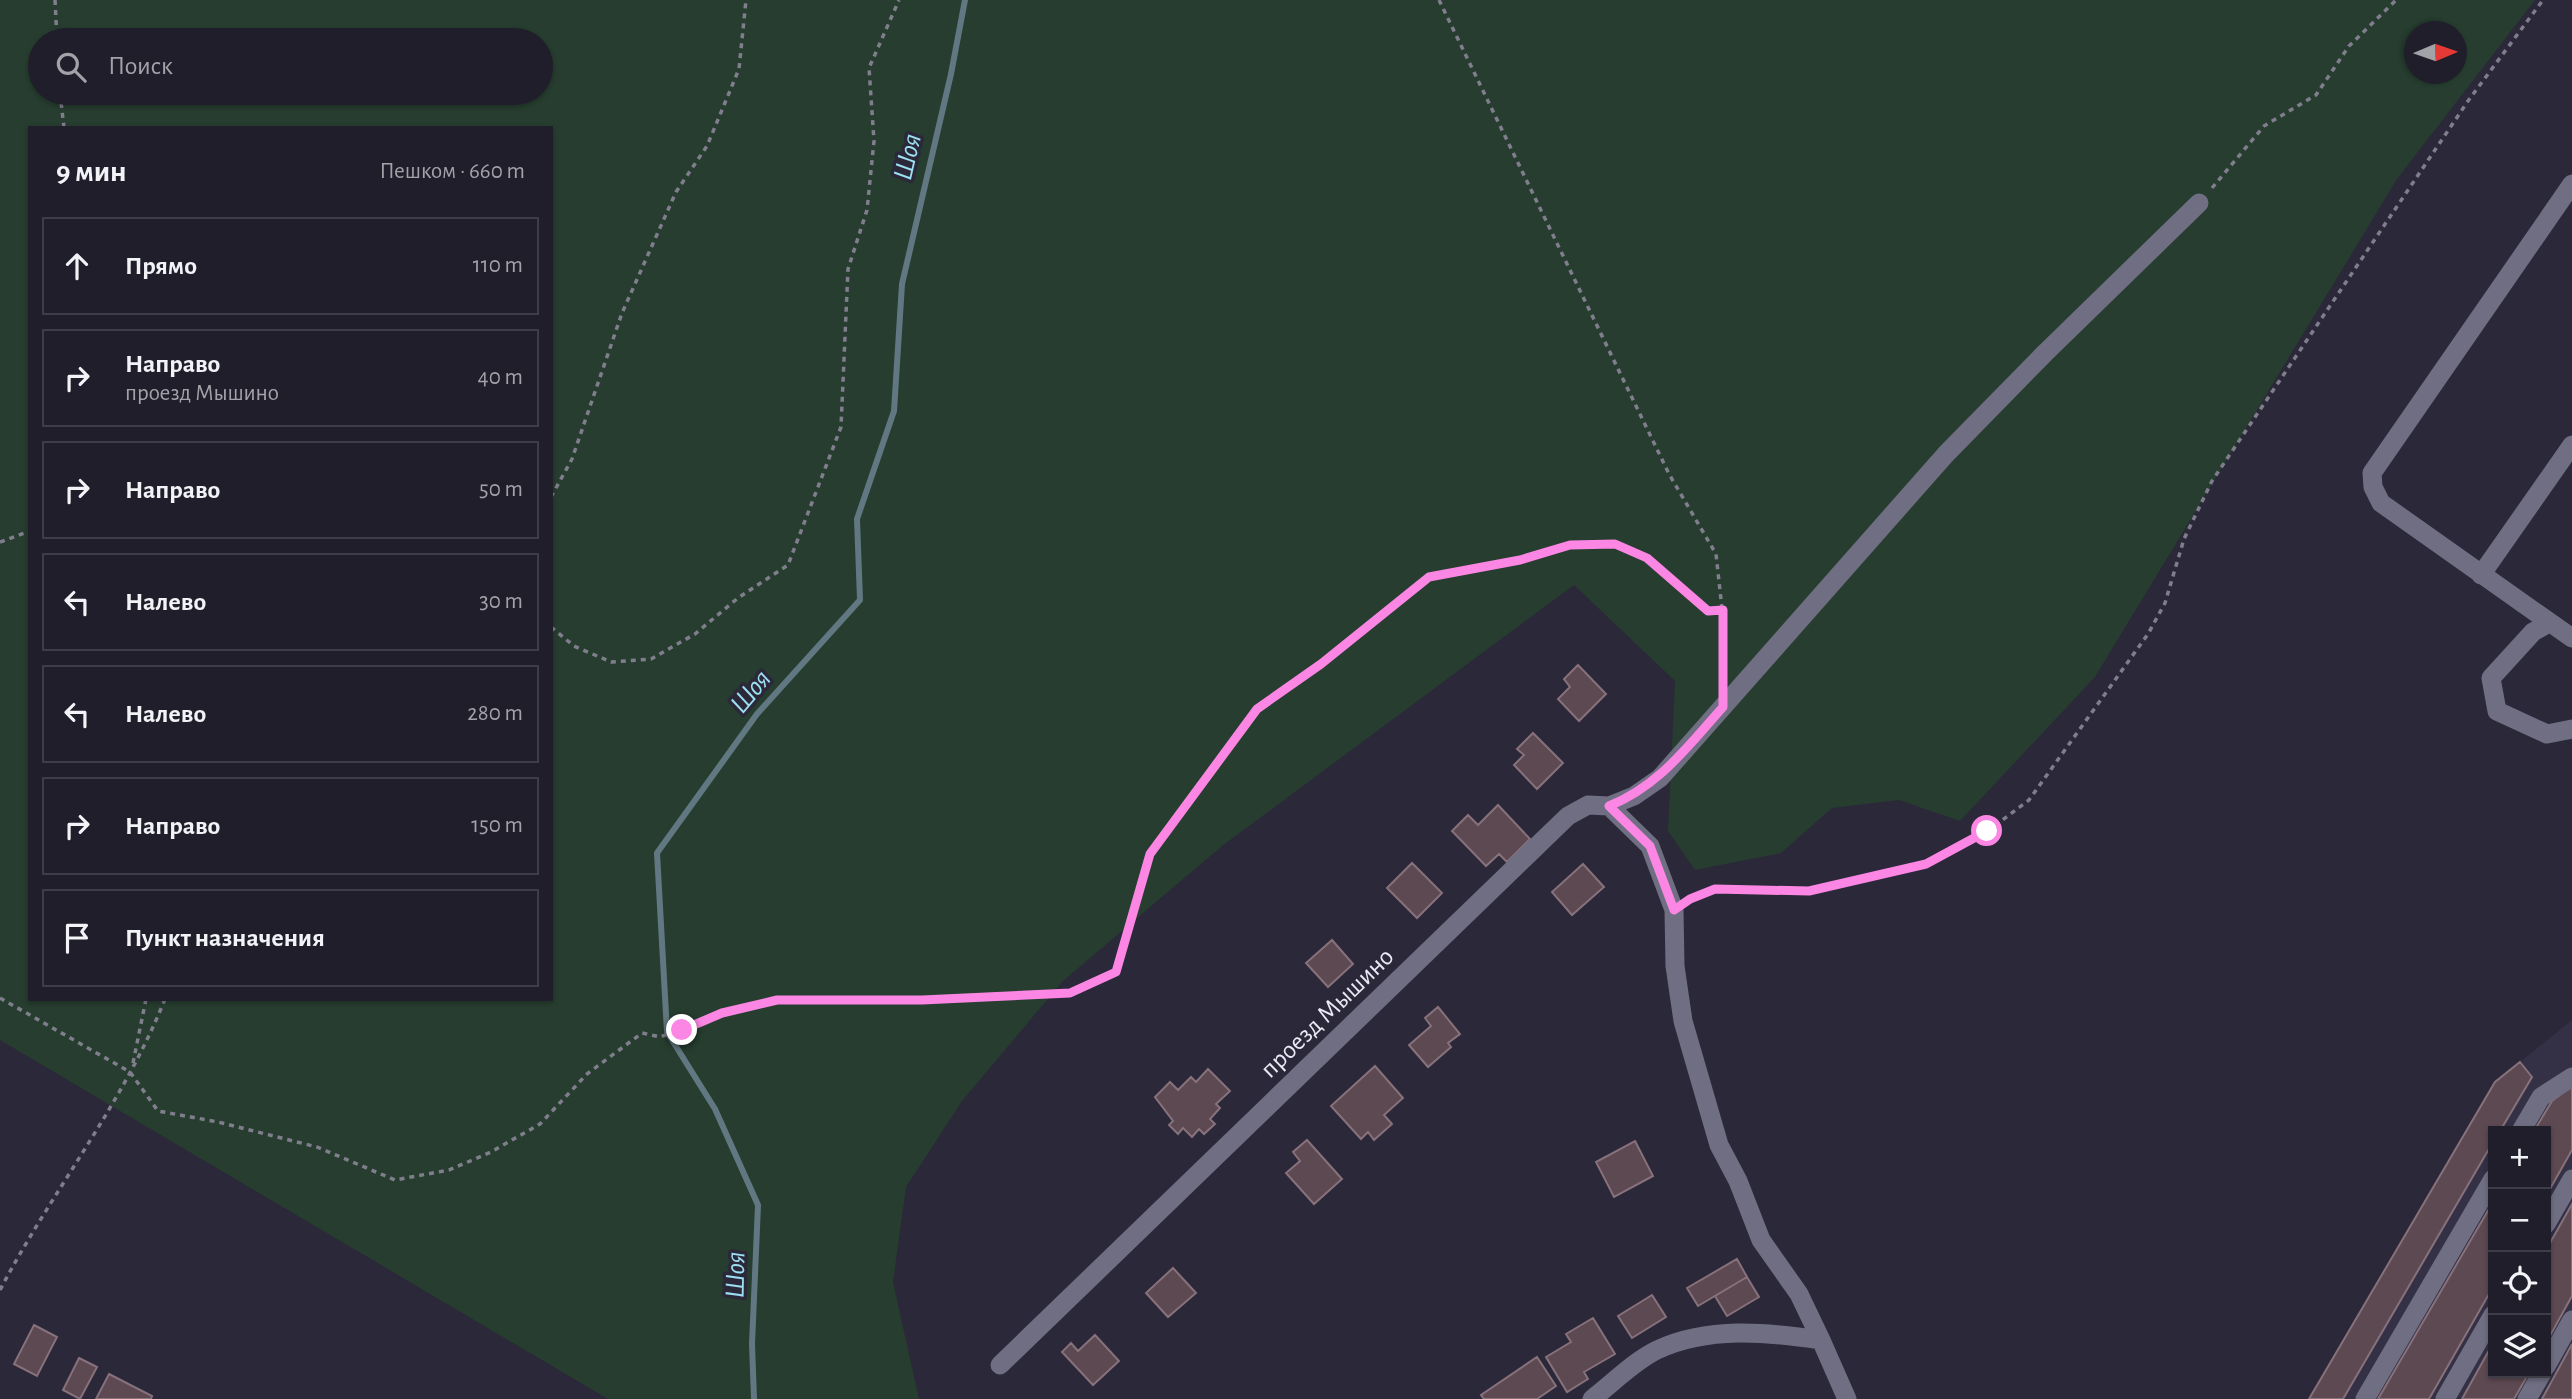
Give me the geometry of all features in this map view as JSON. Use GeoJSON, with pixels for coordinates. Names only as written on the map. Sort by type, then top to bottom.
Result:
{"type":"FeatureCollection","features":[{"type":"Feature","properties":{"kind":"street"},"geometry":{"type":"LineString","coordinates":[[2572,184],[2372,473],[2373,487],[2381,503],[2572,638]]}},
{"type":"Feature","properties":{"kind":"street","name":"проезд Мышино"},"geometry":{"type":"LineString","coordinates":[[1000,1365],[1568,817],[1588,805],[1609,806],[1634,796],[1660,778],[1947,454],[2044,354],[2199,203]]}},
{"type":"Feature","properties":{"kind":"street"},"geometry":{"type":"LineString","coordinates":[[2481,575],[2572,445]]}},
{"type":"Feature","properties":{"kind":"street"},"geometry":{"type":"LineString","coordinates":[[2549,622],[2533,632],[2491,678],[2497,711],[2547,734],[2572,729]]}},
{"type":"Feature","properties":{"kind":"street"},"geometry":{"type":"LineString","coordinates":[[1609,806],[1650,846],[1674,910],[1675,966],[1683,1021],[1719,1145],[1738,1181],[1761,1240],[1799,1294],[1847,1399]]}},
{"type":"Feature","properties":{"kind":"street"},"geometry":{"type":"LineString","coordinates":[[2524,1126],[2541,1097],[2572,1077]]}},
{"type":"Feature","properties":{"kind":"street"},"geometry":{"type":"LineString","coordinates":[[2551,1215],[2572,1179]]}},
{"type":"Feature","properties":{"kind":"street"},"geometry":{"type":"LineString","coordinates":[[2365,1399],[2488,1188]]}},
{"type":"Feature","properties":{"kind":"street"},"geometry":{"type":"LineString","coordinates":[[2551,1357],[2572,1320]]}},
{"type":"Feature","properties":{"kind":"street"},"geometry":{"type":"LineString","coordinates":[[2445,1399],[2488,1324]]}},
{"type":"Feature","properties":{"kind":"street"},"geometry":{"type":"LineString","coordinates":[[1592,1399],[1656,1350],[1703,1336],[1761,1332],[1821,1340]]}},
{"type":"Feature","properties":{"kind":"street"},"geometry":{"type":"LineString","coordinates":[[2527,1399],[2539,1378]]}},
{"type":"Feature","properties":{"kind":"path"},"geometry":{"type":"LineString","coordinates":[[55,0],[56,28]]}},
{"type":"Feature","properties":{"kind":"path"},"geometry":{"type":"LineString","coordinates":[[553,493],[572,459],[622,313],[676,192],[707,146],[739,69],[746,0]]}},
{"type":"Feature","properties":{"kind":"path"},"geometry":{"type":"LineString","coordinates":[[553,629],[574,646],[611,662],[651,659],[695,634],[738,598],[788,565],[841,428],[848,269],[867,210],[874,141],[869,68],[899,0]]}},
{"type":"Feature","properties":{"kind":"path"},"geometry":{"type":"LineString","coordinates":[[1438,0],[1669,474],[1716,554],[1723,610],[1723,707]]}},
{"type":"Feature","properties":{"kind":"path"},"geometry":{"type":"LineString","coordinates":[[2199,203],[2264,126],[2316,95],[2349,46],[2396,0]]}},
{"type":"Feature","properties":{"kind":"path"},"geometry":{"type":"LineString","coordinates":[[1674,910],[1690,899],[1715,889],[1809,891],[1926,864],[1987,831],[2029,800],[2148,634],[2165,603],[2184,539],[2212,481],[2468,101],[2543,0]]}},
{"type":"Feature","properties":{"kind":"path"},"geometry":{"type":"LineString","coordinates":[[61,105],[64,126]]}},
{"type":"Feature","properties":{"kind":"path"},"geometry":{"type":"LineString","coordinates":[[0,541],[28,532]]}},
{"type":"Feature","properties":{"kind":"path"},"geometry":{"type":"LineString","coordinates":[[0,998],[130,1072],[158,1111],[218,1122],[317,1147],[395,1180],[450,1170],[491,1152],[540,1124],[587,1074],[642,1033],[660,1037],[722,1013],[777,1000],[922,1000],[1070,993],[1116,972],[1150,854],[1257,709],[1321,664],[1429,577],[1520,560],[1570,545],[1615,544],[1647,558],[1708,611],[1723,610]]}},
{"type":"Feature","properties":{"kind":"path"},"geometry":{"type":"LineString","coordinates":[[130,1072],[143,1027],[146,1001]]}},
{"type":"Feature","properties":{"kind":"path"},"geometry":{"type":"LineString","coordinates":[[0,1290],[25,1242],[92,1140],[130,1072],[164,1001]]}},
{"type":"Feature","properties":{"kind":"shaded area"},"geometry":{"type":"Polygon","coordinates":[[[2572,1020],[2572,1399],[2309,1399],[2495,1082],[2572,1020]]]}},
{"type":"Feature","properties":{"kind":"green space"},"geometry":{"type":"Polygon","coordinates":[[[0,0],[2535,0],[2397,179],[2095,677],[1960,821],[1899,800],[1832,808],[1781,853],[1695,870],[1668,831],[1675,681],[1574,585],[1222,846],[1063,981],[962,1101],[906,1187],[893,1282],[919,1399],[608,1399],[0,1040],[0,0]]]}},
{"type":"Feature","properties":{"kind":"building"},"geometry":{"type":"Polygon","coordinates":[[[1578,665],[1606,694],[1579,721],[1558,699],[1570,687],[1564,679],[1578,665]]]}},
{"type":"Feature","properties":{"kind":"building"},"geometry":{"type":"Polygon","coordinates":[[[1533,733],[1563,763],[1537,789],[1514,765],[1524,755],[1517,749],[1533,733]]]}},
{"type":"Feature","properties":{"kind":"building"},"geometry":{"type":"Polygon","coordinates":[[[1498,805],[1530,839],[1507,862],[1499,854],[1486,866],[1452,831],[1468,815],[1478,825],[1498,805]]]}},
{"type":"Feature","properties":{"kind":"building"},"geometry":{"type":"Polygon","coordinates":[[[1412,863],[1442,893],[1417,918],[1387,888],[1412,863]]]}},
{"type":"Feature","properties":{"kind":"building"},"geometry":{"type":"Polygon","coordinates":[[[1583,864],[1604,887],[1572,915],[1552,892],[1583,864]]]}},
{"type":"Feature","properties":{"kind":"building"},"geometry":{"type":"Polygon","coordinates":[[[1332,940],[1353,964],[1328,987],[1306,963],[1332,940]]]}},
{"type":"Feature","properties":{"kind":"building"},"geometry":{"type":"Polygon","coordinates":[[[1438,1007],[1460,1034],[1448,1043],[1451,1047],[1428,1067],[1409,1045],[1431,1026],[1425,1018],[1438,1007]]]}},
{"type":"Feature","properties":{"kind":"building"},"geometry":{"type":"Polygon","coordinates":[[[2520,1062],[2532,1077],[2503,1126],[2488,1126],[2488,1151],[2343,1399],[2309,1399],[2495,1082],[2520,1062]]]}},
{"type":"Feature","properties":{"kind":"building"},"geometry":{"type":"Polygon","coordinates":[[[1375,1066],[1403,1098],[1384,1115],[1392,1124],[1374,1140],[1368,1132],[1361,1139],[1331,1106],[1375,1066]]]}},
{"type":"Feature","properties":{"kind":"building"},"geometry":{"type":"Polygon","coordinates":[[[1208,1069],[1230,1091],[1216,1104],[1220,1108],[1210,1119],[1215,1124],[1204,1134],[1199,1129],[1192,1137],[1183,1128],[1178,1134],[1169,1125],[1173,1121],[1155,1097],[1170,1082],[1178,1090],[1191,1077],[1196,1082],[1208,1069]]]}},
{"type":"Feature","properties":{"kind":"building"},"geometry":{"type":"Polygon","coordinates":[[[2572,1086],[2572,1150],[2551,1187],[2551,1126],[2537,1126],[2552,1101],[2572,1086]]]}},
{"type":"Feature","properties":{"kind":"building"},"geometry":{"type":"Polygon","coordinates":[[[1307,1140],[1342,1179],[1314,1204],[1286,1173],[1300,1161],[1293,1152],[1307,1140]]]}},
{"type":"Feature","properties":{"kind":"building"},"geometry":{"type":"Polygon","coordinates":[[[1635,1141],[1653,1176],[1614,1197],[1596,1162],[1635,1141]]]}},
{"type":"Feature","properties":{"kind":"building"},"geometry":{"type":"Polygon","coordinates":[[[2572,1204],[2572,1296],[2551,1334],[2551,1252],[2551,1241],[2572,1204]]]}},
{"type":"Feature","properties":{"kind":"building"},"geometry":{"type":"Polygon","coordinates":[[[2488,1211],[2488,1296],[2429,1399],[2378,1399],[2488,1211]]]}},
{"type":"Feature","properties":{"kind":"building"},"geometry":{"type":"Polygon","coordinates":[[[1737,1259],[1747,1277],[1698,1306],[1687,1288],[1737,1259]]]}},
{"type":"Feature","properties":{"kind":"building"},"geometry":{"type":"Polygon","coordinates":[[[1173,1268],[1196,1293],[1168,1317],[1146,1293],[1173,1268]]]}},
{"type":"Feature","properties":{"kind":"building"},"geometry":{"type":"Polygon","coordinates":[[[1747,1277],[1759,1297],[1727,1316],[1715,1296],[1747,1277]]]}},
{"type":"Feature","properties":{"kind":"building"},"geometry":{"type":"Polygon","coordinates":[[[1652,1295],[1666,1317],[1632,1338],[1618,1316],[1652,1295]]]}},
{"type":"Feature","properties":{"kind":"building"},"geometry":{"type":"Polygon","coordinates":[[[1593,1318],[1615,1354],[1584,1372],[1588,1379],[1567,1392],[1546,1357],[1571,1342],[1566,1334],[1593,1318]]]}},
{"type":"Feature","properties":{"kind":"building"},"geometry":{"type":"Polygon","coordinates":[[[34,1325],[57,1337],[37,1376],[14,1364],[34,1325]]]}},
{"type":"Feature","properties":{"kind":"building"},"geometry":{"type":"Polygon","coordinates":[[[1095,1335],[1119,1361],[1093,1385],[1062,1352],[1071,1343],[1078,1351],[1095,1335]]]}},
{"type":"Feature","properties":{"kind":"building"},"geometry":{"type":"Polygon","coordinates":[[[2572,1344],[2572,1399],[2542,1399],[2572,1344]]]}},
{"type":"Feature","properties":{"kind":"building"},"geometry":{"type":"Polygon","coordinates":[[[2488,1352],[2488,1378],[2526,1378],[2514,1399],[2462,1399],[2488,1352]]]}},
{"type":"Feature","properties":{"kind":"building"},"geometry":{"type":"Polygon","coordinates":[[[1537,1357],[1556,1386],[1537,1399],[1484,1399],[1481,1395],[1537,1357]]]}},
{"type":"Feature","properties":{"kind":"building"},"geometry":{"type":"Polygon","coordinates":[[[79,1358],[97,1367],[80,1399],[63,1390],[79,1358]]]}},
{"type":"Feature","properties":{"kind":"building"},"geometry":{"type":"Polygon","coordinates":[[[109,1374],[152,1396],[151,1399],[96,1399],[109,1374]]]}},
{"type":"Feature","properties":{"kind":"waterway","name":"Шоя"},"geometry":{"type":"LineString","coordinates":[[754,1399],[752,1344],[758,1205],[715,1109],[667,1032],[657,853],[757,714],[860,600],[857,519],[894,411],[902,284],[951,74],[965,0]]}},
{"type":"Feature","properties":{"kind":"route"},"geometry":{"type":"LineString","coordinates":[[682,1030],[722,1013],[777,1000],[922,1000],[1070,993],[1116,972],[1150,854],[1257,709],[1321,664],[1429,577],[1520,560],[1570,545],[1615,544],[1647,558],[1708,611],[1723,610],[1723,707],[1660,778],[1634,796],[1609,806],[1650,846],[1674,910],[1690,899],[1715,889],[1809,891],[1926,864],[1987,831]]}}]}
